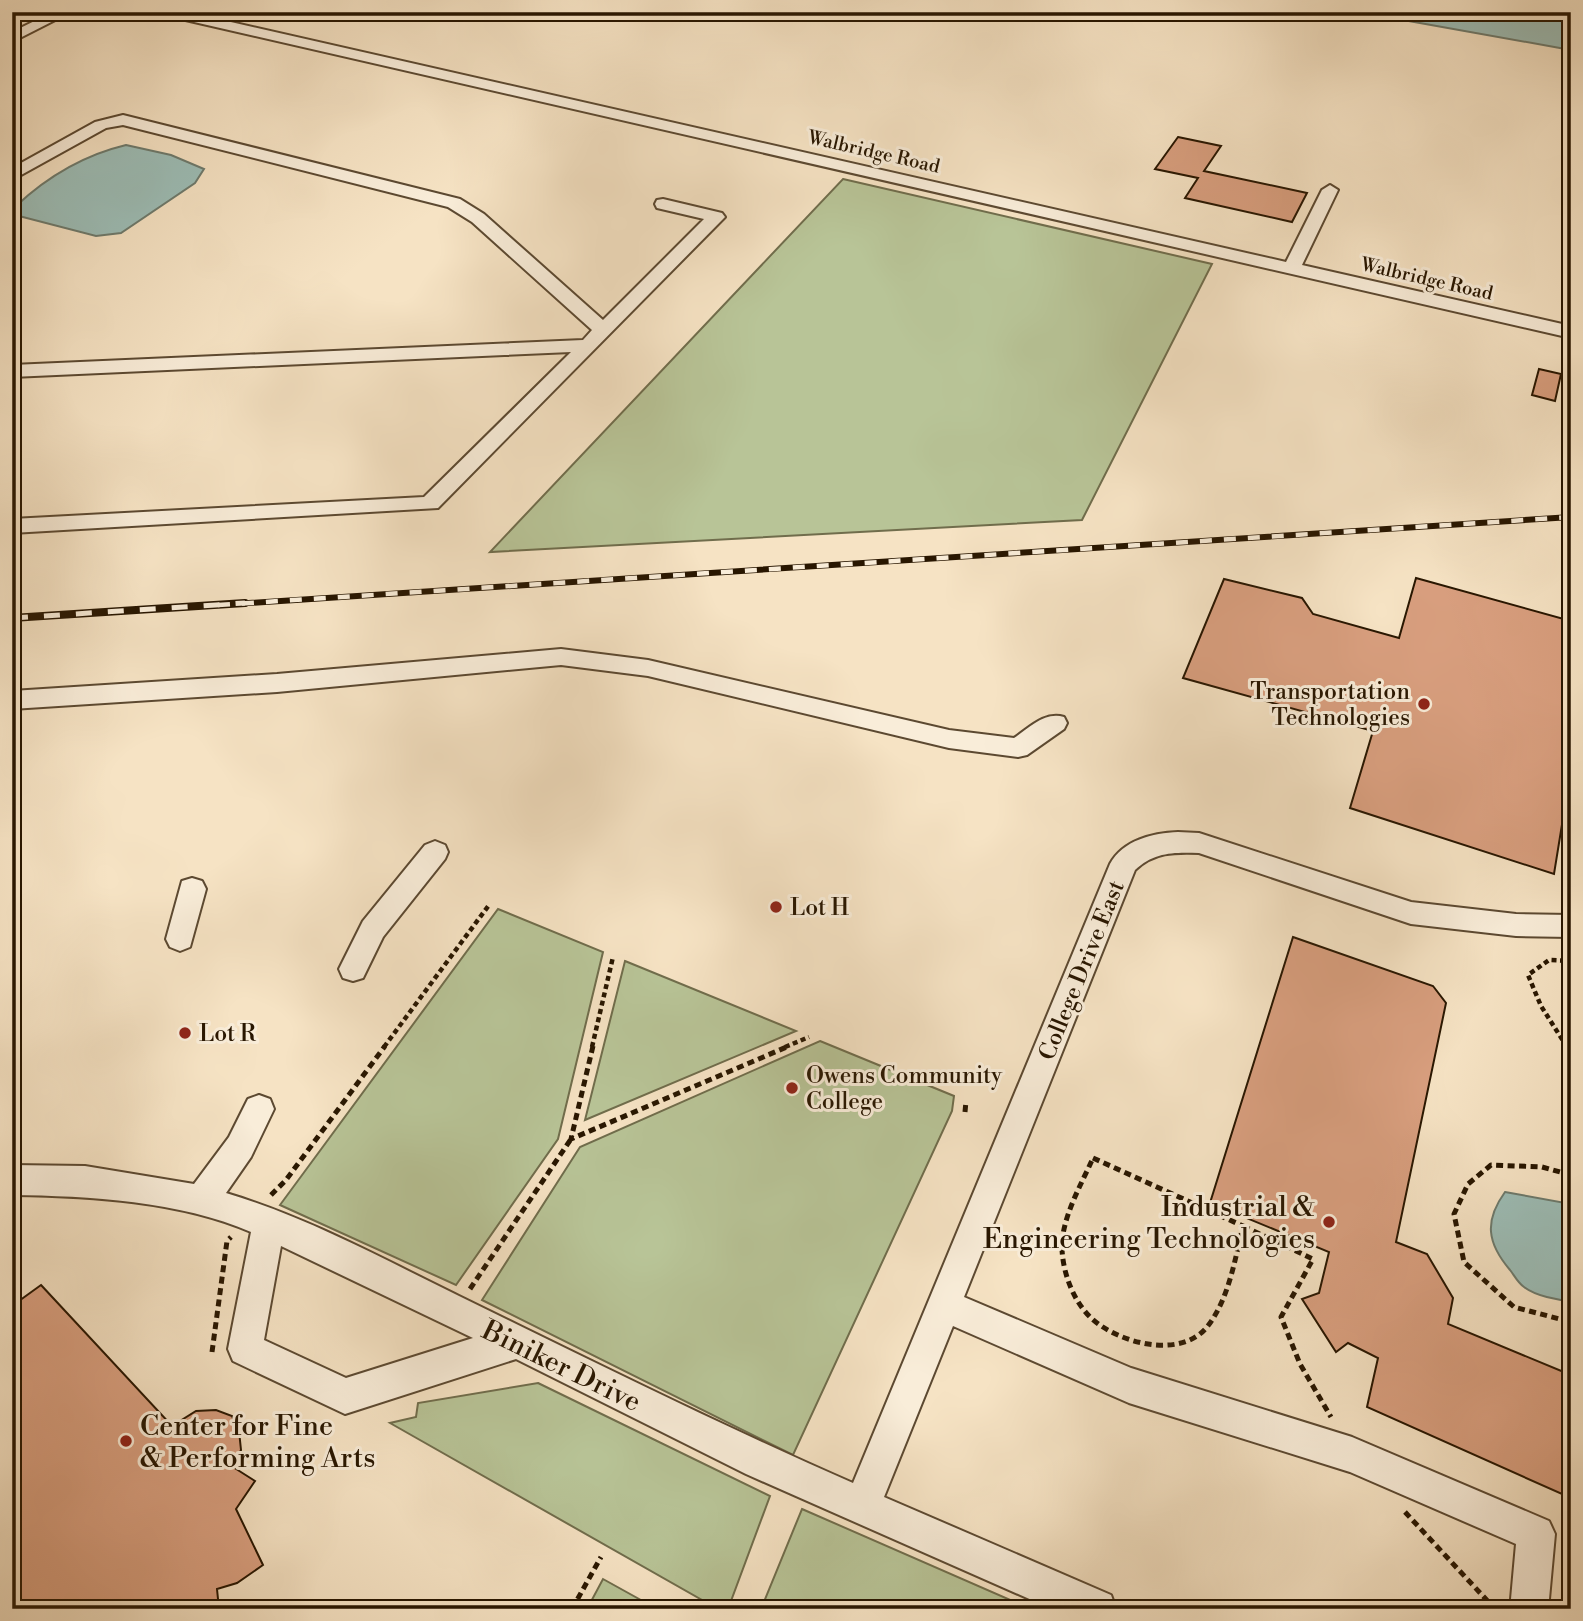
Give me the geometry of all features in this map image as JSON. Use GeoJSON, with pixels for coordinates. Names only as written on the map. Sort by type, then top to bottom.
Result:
{"type":"FeatureCollection","features":[{"type":"Feature","properties":{"kind":"street"},"geometry":{"type":"LineString","coordinates":[[12,38],[64,12]]}},
{"type":"Feature","properties":{"kind":"street","name":"Walbridge Road"},"geometry":{"type":"LineString","coordinates":[[168,12],[1571,332]]}},
{"type":"Feature","properties":{"kind":"street"},"geometry":{"type":"LineString","coordinates":[[1292,268],[1330,190]]}},
{"type":"Feature","properties":{"kind":"street"},"geometry":{"type":"LineString","coordinates":[[12,527],[430,503],[716,217],[663,204]]}},
{"type":"Feature","properties":{"kind":"street"},"geometry":{"type":"LineString","coordinates":[[12,371],[596,337]]}},
{"type":"Feature","properties":{"kind":"street"},"geometry":{"type":"LineString","coordinates":[[12,700],[277,682],[561,657],[648,668],[949,739],[976,743],[1018,748],[1055,723]]}},
{"type":"Feature","properties":{"kind":"street","name":"College Drive East"},"geometry":{"type":"LineString","coordinates":[[862,1506],[1124,864],[1135,852],[1176,842],[1199,843],[1411,913],[1516,925],[1571,926]]}},
{"type":"Feature","properties":{"kind":"street"},"geometry":{"type":"LineString","coordinates":[[353,969],[373,929],[435,852]]}},
{"type":"Feature","properties":{"kind":"street"},"geometry":{"type":"LineString","coordinates":[[180,939],[192,889]]}},
{"type":"Feature","properties":{"kind":"street"},"geometry":{"type":"LineString","coordinates":[[201,1200],[240,1147],[259,1109]]}},
{"type":"Feature","properties":{"kind":"street","name":"Biniker Drive"},"geometry":{"type":"LineString","coordinates":[[12,1180],[85,1181],[201,1200],[260,1221],[455,1312],[725,1444],[1097,1609]]}},
{"type":"Feature","properties":{"kind":"street"},"geometry":{"type":"LineString","coordinates":[[260,1221],[245,1349],[345,1396],[516,1342]]}},
{"type":"Feature","properties":{"kind":"street"},"geometry":{"type":"LineString","coordinates":[[944,1305],[1129,1385],[1352,1455],[1536,1534],[1530,1600]]}},
{"type":"Feature","properties":{"kind":"lane"},"geometry":{"type":"LineString","coordinates":[[12,175],[101,125],[123,120],[454,203],[478,218],[596,337]]}},
{"type":"Feature","properties":{"kind":"path"},"geometry":{"type":"LineString","coordinates":[[1197,12],[1237,21],[1245,19],[1251,12]]}},
{"type":"Feature","properties":{"kind":"path"},"geometry":{"type":"LineString","coordinates":[[212,1352],[227,1241],[260,1221],[286,1180],[489,905]]}},
{"type":"Feature","properties":{"kind":"path"},"geometry":{"type":"LineString","coordinates":[[455,1312],[571,1139],[613,957]]}},
{"type":"Feature","properties":{"kind":"path"},"geometry":{"type":"LineString","coordinates":[[1571,961],[1549,960],[1528,975],[1535,998],[1554,1031],[1571,1053]]}},
{"type":"Feature","properties":{"kind":"path"},"geometry":{"type":"LineString","coordinates":[[571,1139],[809,1037]]}},
{"type":"Feature","properties":{"kind":"path"},"geometry":{"type":"LineString","coordinates":[[965,1112],[966,1101]]}},
{"type":"Feature","properties":{"kind":"path"},"geometry":{"type":"LineString","coordinates":[[1243,1226],[1220,1308],[1197,1336],[1163,1347],[1116,1336],[1082,1309],[1065,1273],[1061,1240],[1093,1158],[1243,1226],[1313,1259],[1281,1318],[1300,1364],[1352,1455]]}},
{"type":"Feature","properties":{"kind":"path"},"geometry":{"type":"LineString","coordinates":[[1571,1175],[1542,1167],[1491,1165],[1468,1184],[1454,1214],[1464,1262],[1514,1307],[1571,1322]]}},
{"type":"Feature","properties":{"kind":"path"},"geometry":{"type":"LineString","coordinates":[[1397,1503],[1495,1609]]}},
{"type":"Feature","properties":{"kind":"path"},"geometry":{"type":"LineString","coordinates":[[572,1609],[601,1557]]}},
{"type":"Feature","properties":{"kind":"green space"},"geometry":{"type":"Polygon","coordinates":[[[843,179],[1212,264],[1082,520],[490,552],[843,179]]]}},
{"type":"Feature","properties":{"kind":"green space"},"geometry":{"type":"Polygon","coordinates":[[[498,909],[603,952],[558,1139],[456,1285],[280,1205],[498,909]]]}},
{"type":"Feature","properties":{"kind":"green space"},"geometry":{"type":"Polygon","coordinates":[[[625,961],[796,1031],[585,1120],[625,961]]]}},
{"type":"Feature","properties":{"kind":"green space"},"geometry":{"type":"Polygon","coordinates":[[[820,1041],[954,1096],[952,1111],[793,1455],[482,1300],[580,1147],[820,1041]]]}},
{"type":"Feature","properties":{"kind":"green space"},"geometry":{"type":"Polygon","coordinates":[[[538,1383],[770,1496],[728,1609],[718,1609],[390,1423],[416,1417],[418,1403],[538,1383]]]}},
{"type":"Feature","properties":{"kind":"green space"},"geometry":{"type":"Polygon","coordinates":[[[802,1509],[1031,1609],[761,1609],[802,1509]]]}},
{"type":"Feature","properties":{"kind":"green space"},"geometry":{"type":"Polygon","coordinates":[[[603,1579],[657,1609],[587,1609],[603,1579]]]}},
{"type":"Feature","properties":{"kind":"water"},"geometry":{"type":"Polygon","coordinates":[[[1380,12],[1571,12],[1571,50],[1392,18],[1380,12]]]}},
{"type":"Feature","properties":{"kind":"water"},"geometry":{"type":"Polygon","coordinates":[[[126,145],[171,155],[204,169],[195,183],[121,233],[96,236],[15,215],[16,206],[53,177],[81,161],[126,145]]]}},
{"type":"Feature","properties":{"kind":"water"},"geometry":{"type":"Polygon","coordinates":[[[1505,1192],[1571,1204],[1571,1301],[1534,1293],[1520,1283],[1502,1260],[1493,1241],[1491,1222],[1505,1192]]]}},
{"type":"Feature","properties":{"kind":"building"},"geometry":{"type":"Polygon","coordinates":[[[1178,137],[1221,146],[1204,171],[1307,193],[1292,222],[1185,198],[1198,178],[1155,169],[1178,137]]]}},
{"type":"Feature","properties":{"kind":"building"},"geometry":{"type":"Polygon","coordinates":[[[1539,369],[1561,374],[1555,401],[1532,395],[1539,369]]]}},
{"type":"Feature","properties":{"kind":"building","name":"Transportation Technologies"},"geometry":{"type":"Polygon","coordinates":[[[1416,578],[1571,621],[1571,769],[1554,874],[1350,808],[1373,731],[1183,678],[1224,579],[1302,598],[1313,614],[1399,638],[1416,578]]]}},
{"type":"Feature","properties":{"kind":"building","name":"Industrial & Engineering Technologies"},"geometry":{"type":"Polygon","coordinates":[[[1293,937],[1433,986],[1446,1003],[1396,1242],[1427,1254],[1453,1298],[1448,1324],[1571,1375],[1571,1498],[1367,1407],[1378,1358],[1348,1343],[1336,1352],[1302,1299],[1319,1293],[1329,1252],[1210,1203],[1293,937]]]}},
{"type":"Feature","properties":{"kind":"building","name":"Center for Fine & Performing Arts"},"geometry":{"type":"Polygon","coordinates":[[[41,1285],[172,1426],[196,1411],[216,1410],[232,1416],[239,1431],[241,1450],[233,1467],[255,1481],[236,1509],[263,1565],[237,1583],[217,1589],[219,1609],[12,1609],[12,1306],[41,1285]]]}},
{"type":"Feature","properties":{"kind":"railway"},"geometry":{"type":"LineString","coordinates":[[218,605],[1571,517]]}},
{"type":"Feature","properties":{"kind":"railway"},"geometry":{"type":"LineString","coordinates":[[12,618],[245,603]]}},
{"type":"Feature","properties":{"kind":"place","name":"Transportation Technologies"},"geometry":{"type":"Point","coordinates":[1424,704]}},
{"type":"Feature","properties":{"kind":"place","name":"Lot H"},"geometry":{"type":"Point","coordinates":[776,907]}},
{"type":"Feature","properties":{"kind":"place","name":"Lot R"},"geometry":{"type":"Point","coordinates":[185,1033]}},
{"type":"Feature","properties":{"kind":"place","name":"Owens Community College"},"geometry":{"type":"Point","coordinates":[792,1088]}},
{"type":"Feature","properties":{"kind":"place","name":"Industrial & Engineering Technologies"},"geometry":{"type":"Point","coordinates":[1329,1222]}},
{"type":"Feature","properties":{"kind":"place","name":"Center for Fine & Performing Arts"},"geometry":{"type":"Point","coordinates":[126,1441]}}]}
